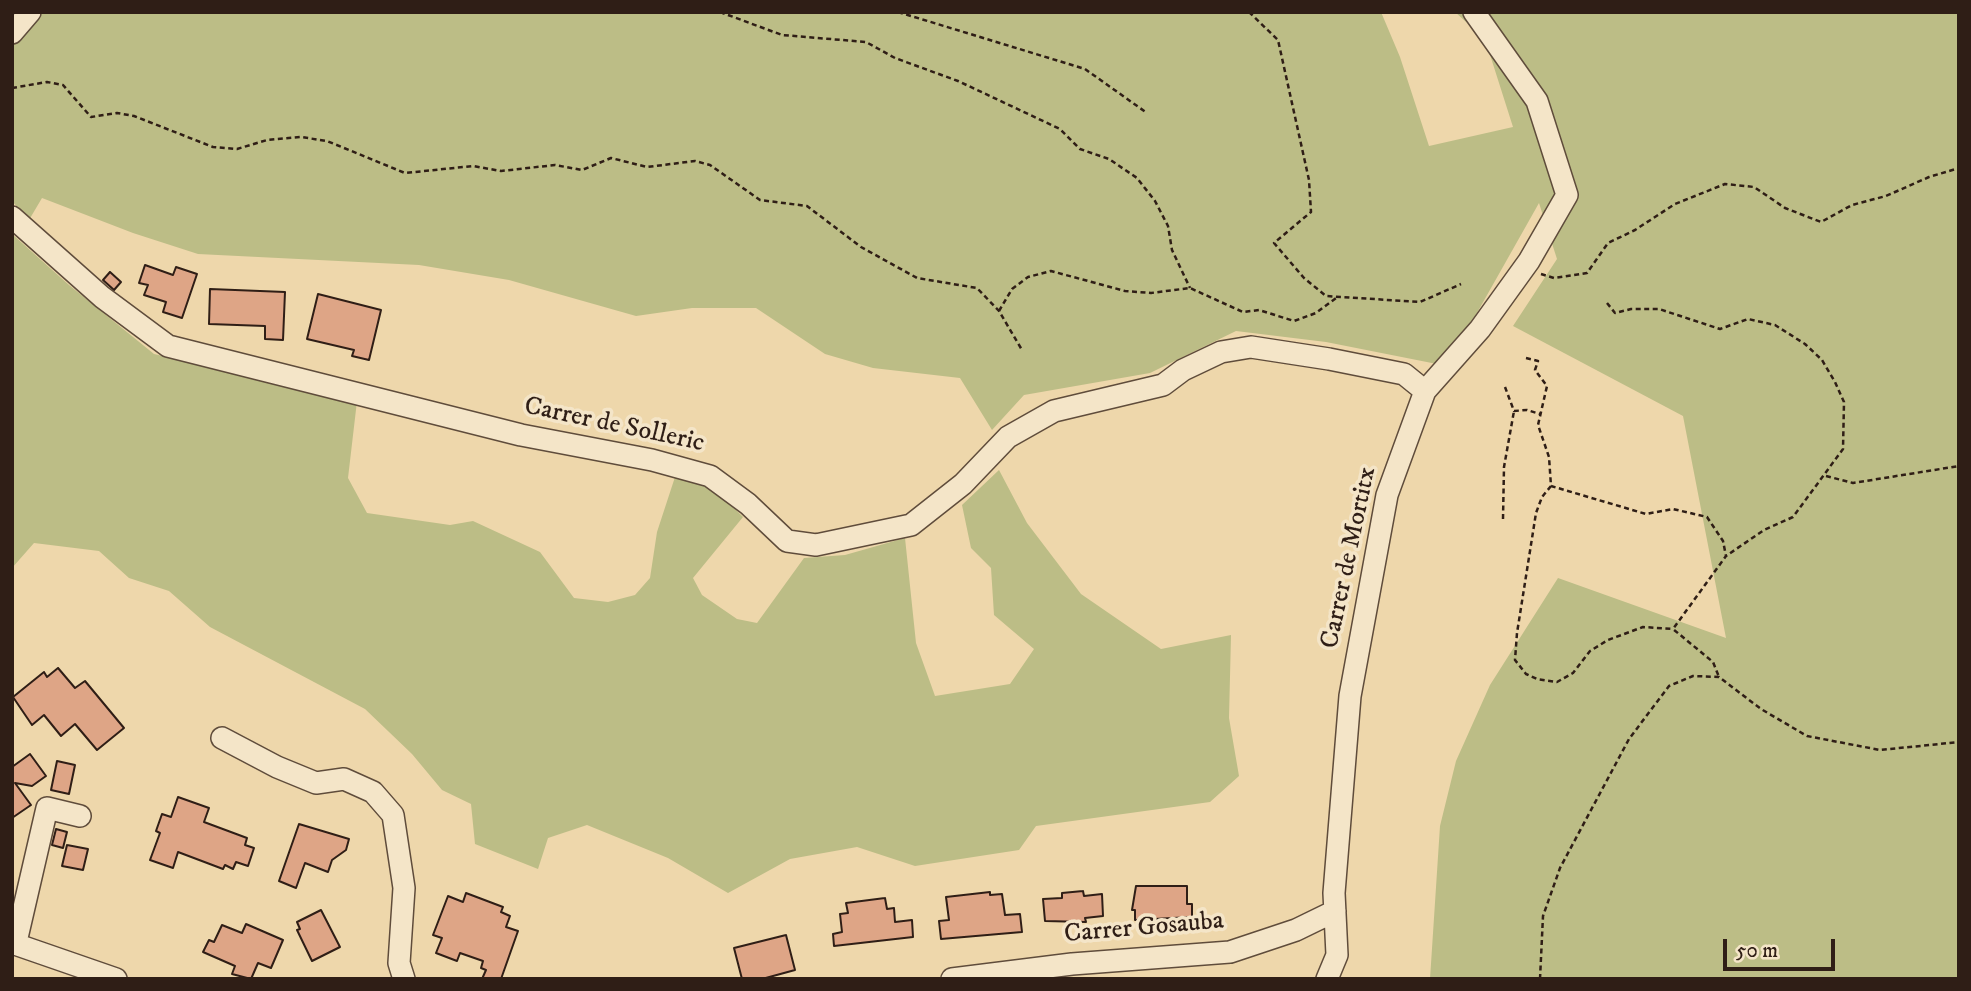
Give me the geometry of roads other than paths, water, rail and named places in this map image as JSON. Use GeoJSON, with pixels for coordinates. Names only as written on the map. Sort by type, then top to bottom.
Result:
{"type":"FeatureCollection","features":[{"type":"Feature","properties":{"kind":"street"},"geometry":{"type":"LineString","coordinates":[[12,33],[30,12]]}},
{"type":"Feature","properties":{"kind":"street","name":"Carrer de Mortitx"},"geometry":{"type":"LineString","coordinates":[[1327,979],[1337,955],[1335,911],[1350,696],[1387,495],[1425,391],[1480,329],[1524,269],[1567,195],[1536,101],[1474,12]]}},
{"type":"Feature","properties":{"kind":"street","name":"Carrer de Solleric"},"geometry":{"type":"LineString","coordinates":[[12,217],[40,245],[102,297],[168,346],[521,435],[652,460],[710,476],[748,504],[787,541],[816,545],[911,525],[963,484],[1008,437],[1054,411],[1163,385],[1182,370],[1221,352],[1251,347],[1329,359],[1404,374],[1425,391]]}},
{"type":"Feature","properties":{"kind":"street"},"geometry":{"type":"LineString","coordinates":[[222,738],[277,767],[316,783],[344,779],[373,793],[393,815],[404,888],[399,963],[404,979]]}},
{"type":"Feature","properties":{"kind":"street"},"geometry":{"type":"LineString","coordinates":[[80,816],[47,808],[14,942],[84,972],[116,979]]}},
{"type":"Feature","properties":{"kind":"street","name":"Carrer Gosauba"},"geometry":{"type":"LineString","coordinates":[[952,979],[1072,964],[1230,951],[1296,930],[1335,911]]}}]}
